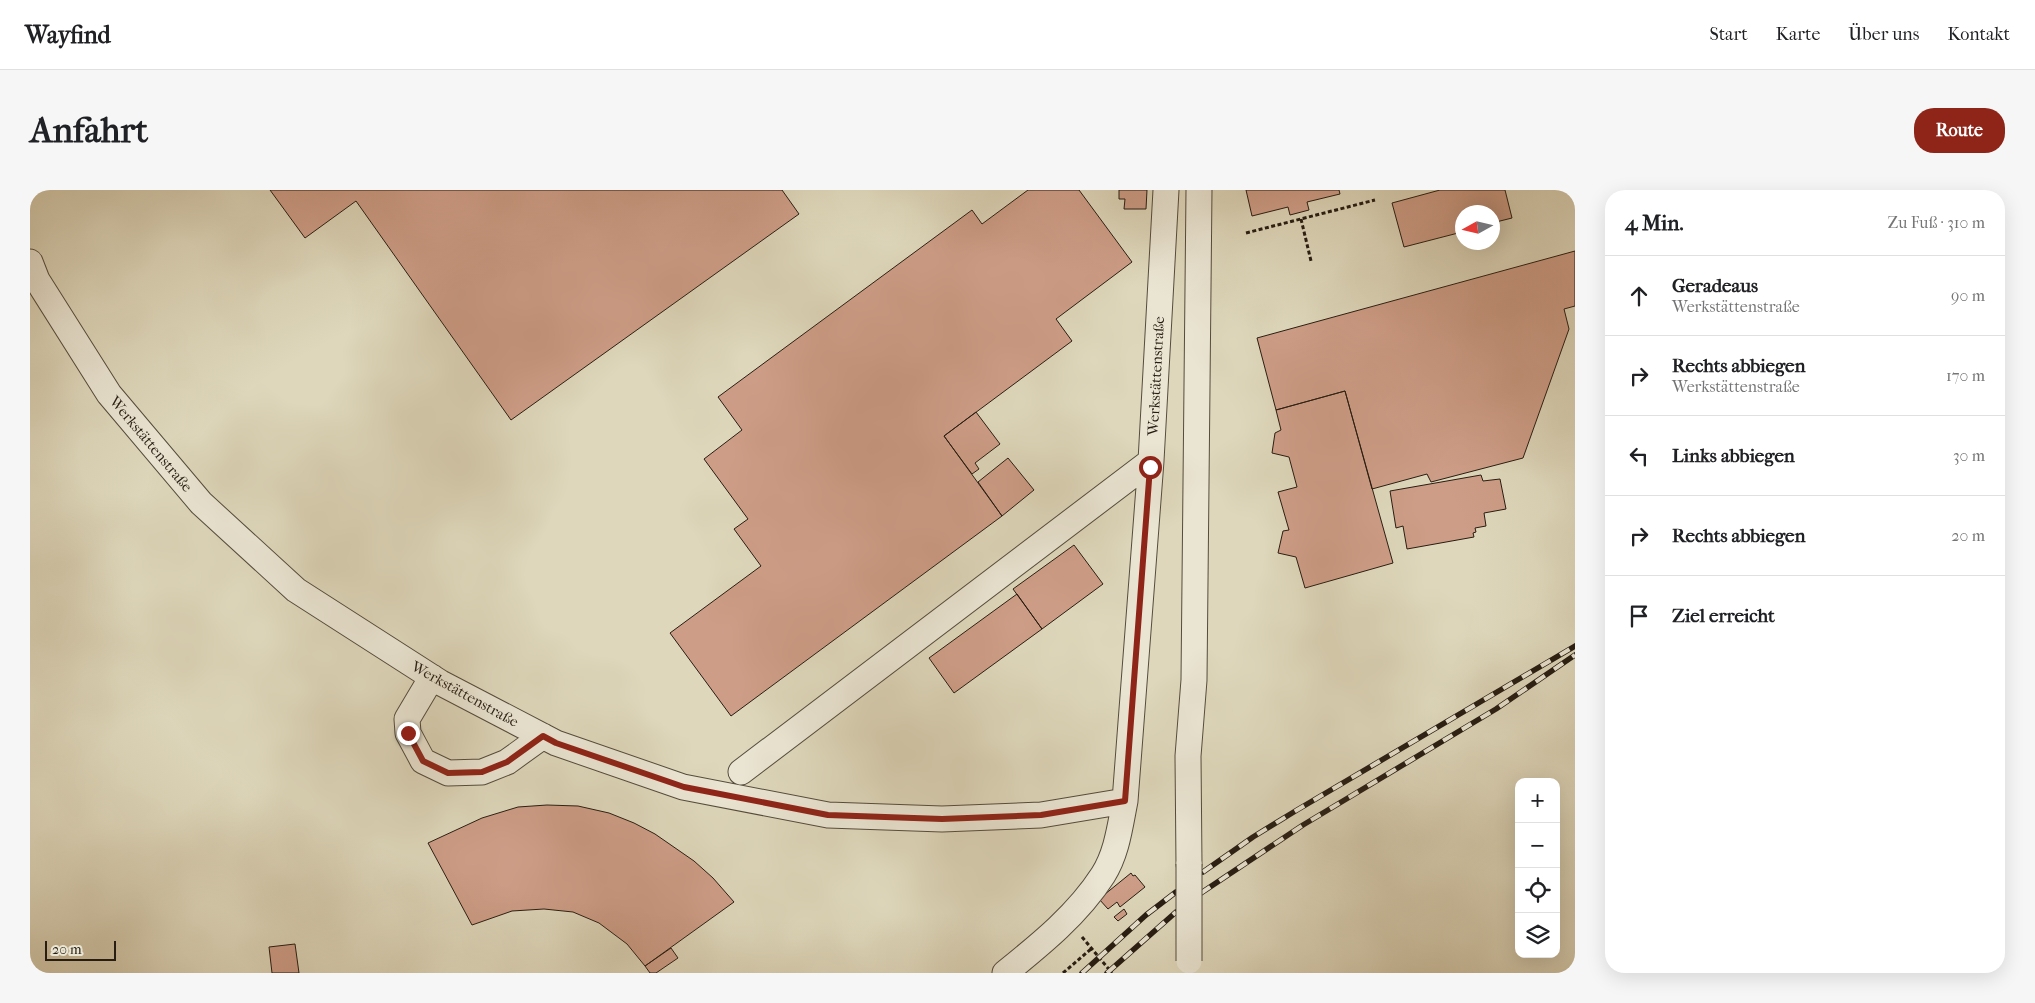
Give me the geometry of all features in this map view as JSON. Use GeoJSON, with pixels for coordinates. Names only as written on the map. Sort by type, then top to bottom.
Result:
{"type":"FeatureCollection","features":[{"type":"Feature","properties":{"kind":"street","name":"Werkstättenstraße"},"geometry":{"type":"LineString","coordinates":[[1005,973],[1068,919],[1104,874],[1117,843],[1125,801],[1151,461],[1166,190]]}},
{"type":"Feature","properties":{"kind":"street"},"geometry":{"type":"LineString","coordinates":[[1189,967],[1188,756],[1194,680],[1199,190]]}},
{"type":"Feature","properties":{"kind":"street","name":"Werkstättenstraße"},"geometry":{"type":"LineString","coordinates":[[30,262],[37,280],[109,394],[201,503],[296,590],[432,677],[556,743],[684,787],[828,815],[942,819],[1041,815],[1125,801]]}},
{"type":"Feature","properties":{"kind":"street"},"geometry":{"type":"LineString","coordinates":[[740,772],[1151,461]]}},
{"type":"Feature","properties":{"kind":"street"},"geometry":{"type":"LineString","coordinates":[[432,677],[407,719],[408,733],[423,761],[448,773],[482,772],[507,762],[543,736]]}},
{"type":"Feature","properties":{"kind":"path"},"geometry":{"type":"LineString","coordinates":[[1246,233],[1375,200]]}},
{"type":"Feature","properties":{"kind":"path"},"geometry":{"type":"LineString","coordinates":[[1300,219],[1311,261]]}},
{"type":"Feature","properties":{"kind":"path"},"geometry":{"type":"LineString","coordinates":[[1063,973],[1091,949]]}},
{"type":"Feature","properties":{"kind":"path"},"geometry":{"type":"LineString","coordinates":[[1095,953],[1112,973]]}},
{"type":"Feature","properties":{"kind":"building"},"geometry":{"type":"Polygon","coordinates":[[[270,190],[782,190],[799,214],[511,420],[356,201],[305,238],[270,190]]]}},
{"type":"Feature","properties":{"kind":"building"},"geometry":{"type":"Polygon","coordinates":[[[1028,190],[1079,190],[1132,262],[1056,319],[1072,341],[944,436],[1002,516],[731,716],[670,633],[761,566],[734,529],[748,519],[704,459],[742,430],[718,397],[972,210],[982,224],[1028,190]]]}},
{"type":"Feature","properties":{"kind":"building"},"geometry":{"type":"Polygon","coordinates":[[[1119,190],[1147,190],[1146,209],[1124,209],[1125,199],[1119,199],[1119,190]]]}},
{"type":"Feature","properties":{"kind":"building"},"geometry":{"type":"Polygon","coordinates":[[[1246,190],[1339,190],[1340,194],[1307,202],[1309,210],[1290,215],[1288,207],[1252,216],[1246,190]]]}},
{"type":"Feature","properties":{"kind":"building"},"geometry":{"type":"Polygon","coordinates":[[[1440,190],[1505,190],[1512,218],[1500,221],[1500,205],[1455,205],[1455,234],[1404,247],[1392,203],[1440,190]]]}},
{"type":"Feature","properties":{"kind":"building"},"geometry":{"type":"Polygon","coordinates":[[[1575,251],[1575,306],[1564,309],[1569,329],[1523,458],[1431,482],[1427,474],[1372,489],[1345,391],[1276,410],[1257,338],[1575,251]]]}},
{"type":"Feature","properties":{"kind":"building"},"geometry":{"type":"Polygon","coordinates":[[[1345,391],[1393,563],[1305,588],[1296,557],[1278,553],[1283,531],[1289,530],[1278,492],[1297,487],[1289,457],[1272,453],[1275,433],[1281,430],[1276,410],[1345,391]]]}},
{"type":"Feature","properties":{"kind":"building"},"geometry":{"type":"Polygon","coordinates":[[[976,412],[1000,444],[975,463],[979,469],[972,474],[944,436],[976,412]]]}},
{"type":"Feature","properties":{"kind":"building"},"geometry":{"type":"Polygon","coordinates":[[[1008,458],[1034,490],[1002,516],[978,482],[1008,458]]]}},
{"type":"Feature","properties":{"kind":"building"},"geometry":{"type":"Polygon","coordinates":[[[1481,475],[1483,481],[1500,479],[1506,509],[1484,513],[1486,526],[1475,528],[1474,537],[1407,549],[1403,526],[1396,528],[1390,491],[1481,475]]]}},
{"type":"Feature","properties":{"kind":"building"},"geometry":{"type":"Polygon","coordinates":[[[1074,545],[1103,584],[1042,629],[1013,589],[1074,545]]]}},
{"type":"Feature","properties":{"kind":"building"},"geometry":{"type":"Polygon","coordinates":[[[1017,594],[1042,629],[954,693],[929,658],[1017,594]]]}},
{"type":"Feature","properties":{"kind":"building"},"geometry":{"type":"Polygon","coordinates":[[[547,805],[578,806],[609,813],[634,823],[655,834],[694,861],[713,878],[734,902],[645,966],[627,944],[599,923],[573,912],[544,909],[512,911],[472,925],[428,843],[482,818],[518,807],[547,805]]]}},
{"type":"Feature","properties":{"kind":"building"},"geometry":{"type":"Polygon","coordinates":[[[1131,873],[1145,887],[1120,907],[1117,902],[1108,909],[1099,899],[1131,873]]]}},
{"type":"Feature","properties":{"kind":"building"},"geometry":{"type":"Polygon","coordinates":[[[1124,909],[1127,914],[1118,921],[1114,917],[1124,909]]]}},
{"type":"Feature","properties":{"kind":"building"},"geometry":{"type":"Polygon","coordinates":[[[295,944],[299,973],[272,973],[269,947],[295,944]]]}},
{"type":"Feature","properties":{"kind":"building"},"geometry":{"type":"Polygon","coordinates":[[[671,948],[678,958],[656,973],[650,973],[645,966],[671,948]]]}},
{"type":"Feature","properties":{"kind":"railway"},"geometry":{"type":"LineString","coordinates":[[1203,872],[1253,837],[1297,810],[1575,646]]}},
{"type":"Feature","properties":{"kind":"railway"},"geometry":{"type":"LineString","coordinates":[[1201,893],[1303,825],[1496,709],[1575,655]]}},
{"type":"Feature","properties":{"kind":"railway"},"geometry":{"type":"LineString","coordinates":[[1082,973],[1146,915],[1176,892]]}},
{"type":"Feature","properties":{"kind":"railway"},"geometry":{"type":"LineString","coordinates":[[1107,973],[1176,912]]}},
{"type":"Feature","properties":{"kind":"route"},"geometry":{"type":"LineString","coordinates":[[408,733],[423,761],[448,773],[482,772],[507,762],[543,736],[556,743],[684,787],[828,815],[942,819],[1041,815],[1125,801],[1150,467]]}}]}
